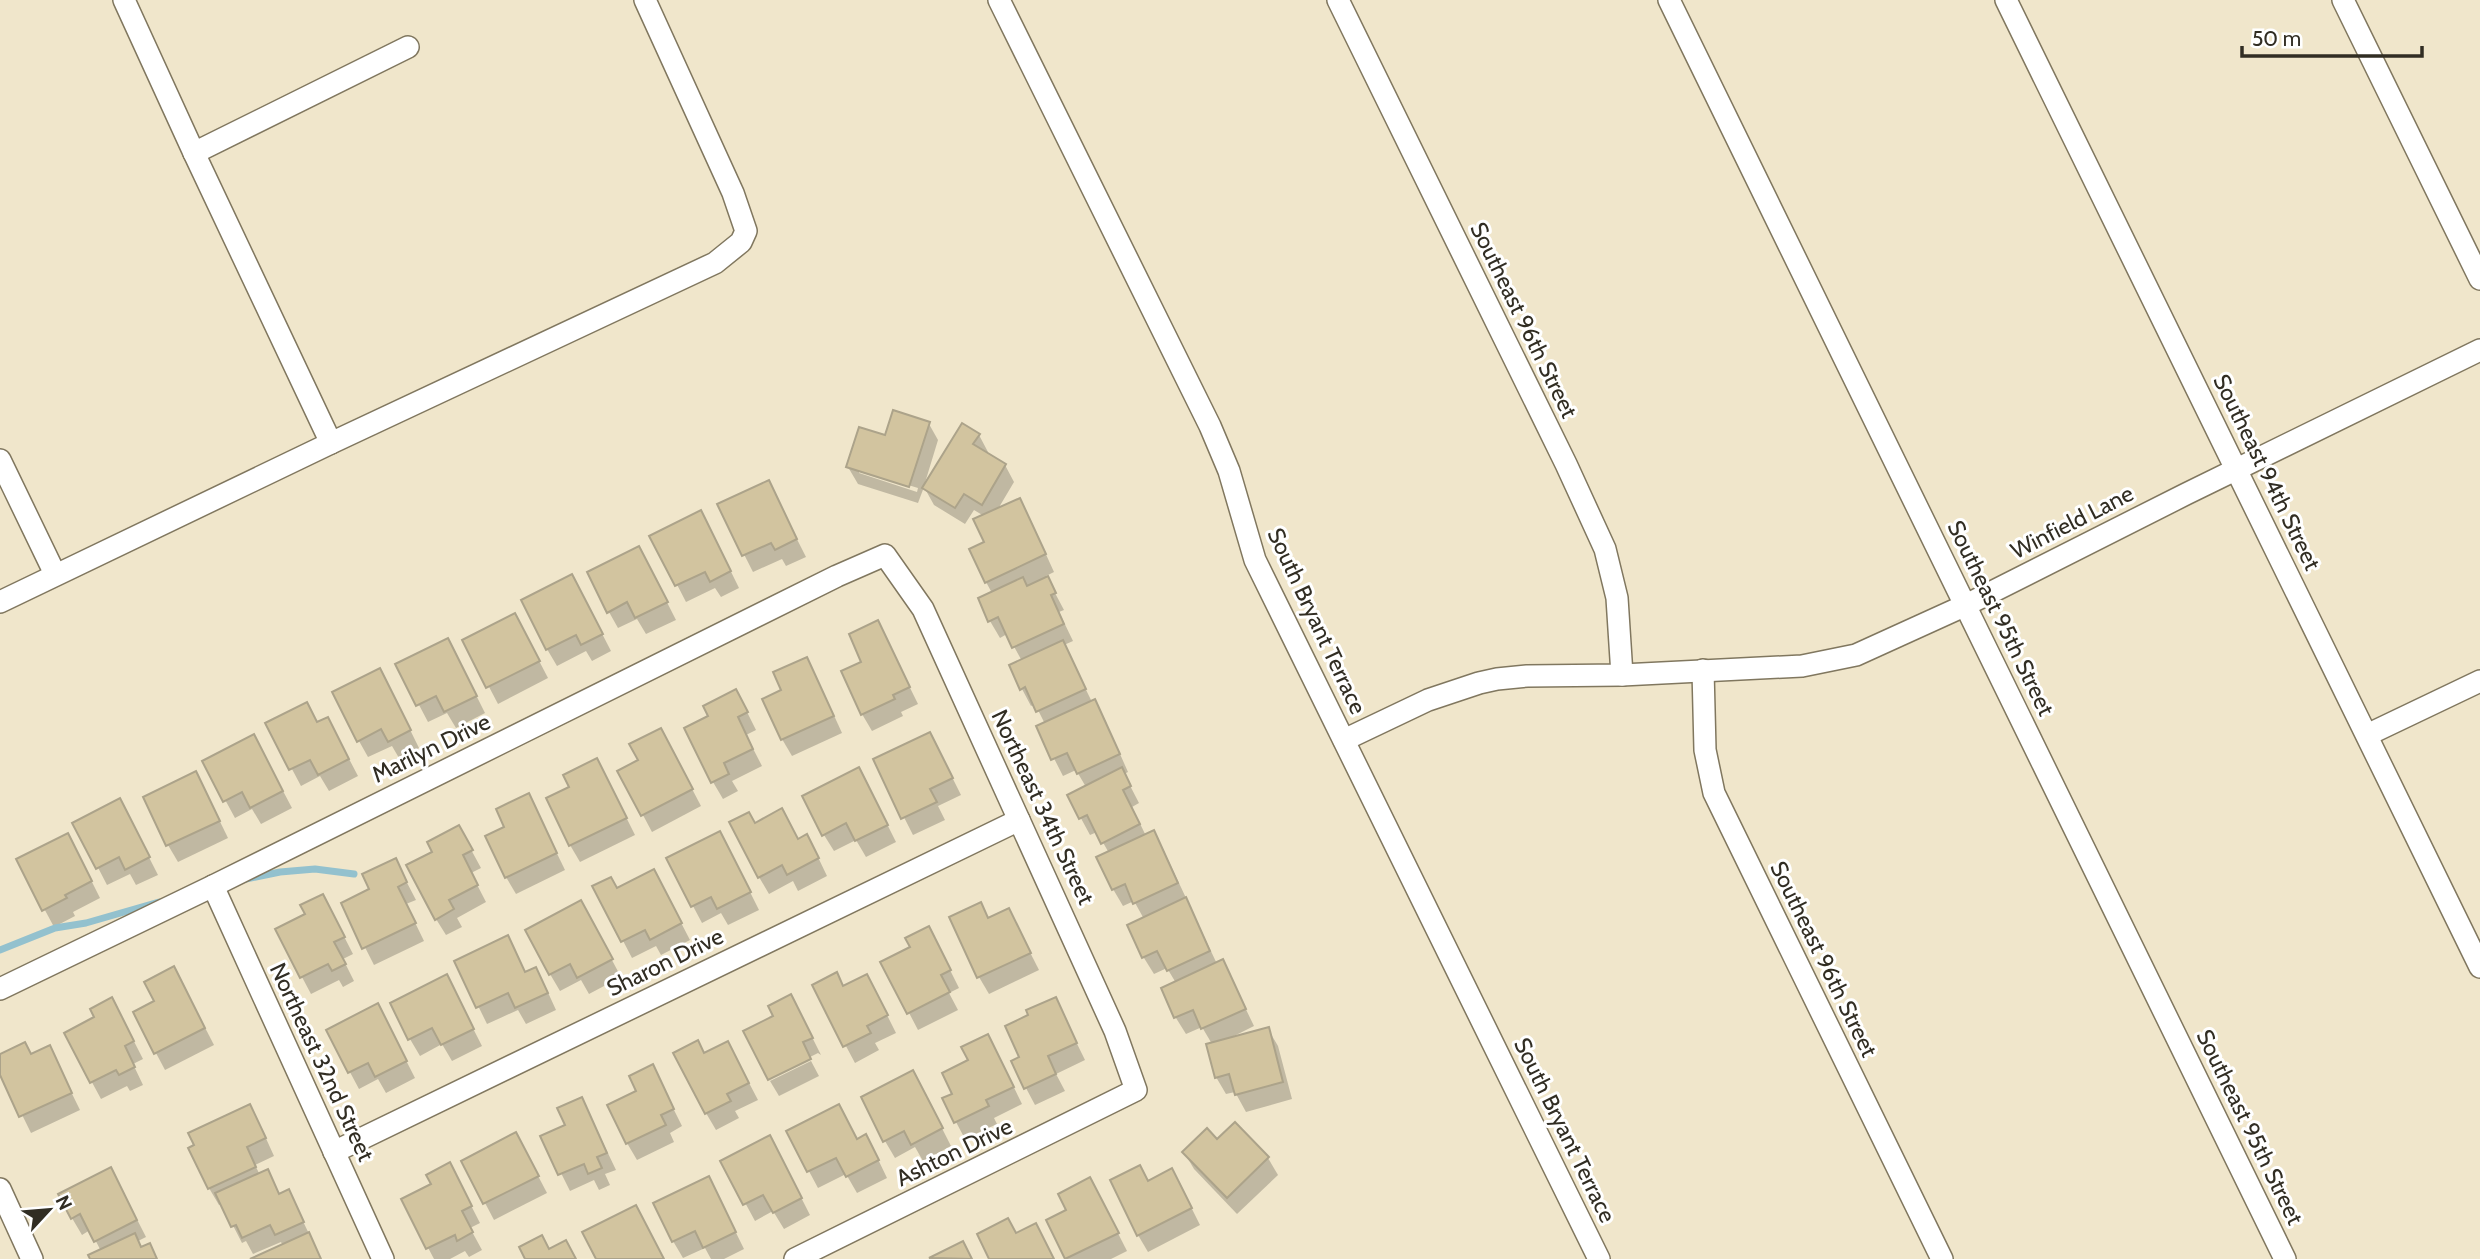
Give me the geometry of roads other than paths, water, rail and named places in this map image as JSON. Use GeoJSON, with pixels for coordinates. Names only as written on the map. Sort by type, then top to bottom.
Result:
{"type":"FeatureCollection","features":[{"type":"Feature","properties":{"kind":"street"},"geometry":{"type":"LineString","coordinates":[[124,0],[331,443]]}},
{"type":"Feature","properties":{"kind":"street"},"geometry":{"type":"LineString","coordinates":[[0,602],[715,262],[741,242],[746,231],[733,193],[645,0]]}},
{"type":"Feature","properties":{"kind":"street","name":"South Bryant Terrace"},"geometry":{"type":"LineString","coordinates":[[999,0],[1214,436],[1229,471],[1255,561],[1600,1259]]}},
{"type":"Feature","properties":{"kind":"street","name":"Southeast 96th Street"},"geometry":{"type":"LineString","coordinates":[[1338,0],[1601,538],[1617,598],[1622,675]]}},
{"type":"Feature","properties":{"kind":"street","name":"Southeast 95th Street"},"geometry":{"type":"LineString","coordinates":[[1669,0],[2285,1259]]}},
{"type":"Feature","properties":{"kind":"street","name":"Southeast 94th Street"},"geometry":{"type":"LineString","coordinates":[[2006,0],[2480,968]]}},
{"type":"Feature","properties":{"kind":"street"},"geometry":{"type":"LineString","coordinates":[[2343,0],[2480,279]]}},
{"type":"Feature","properties":{"kind":"street"},"geometry":{"type":"LineString","coordinates":[[194,153],[408,47]]}},
{"type":"Feature","properties":{"kind":"street","name":"Winfield Lane"},"geometry":{"type":"LineString","coordinates":[[1344,740],[1428,700],[1479,683],[1527,676],[1622,675],[1802,666],[1845,657],[1888,642],[1966,605],[2480,350]]}},
{"type":"Feature","properties":{"kind":"street"},"geometry":{"type":"LineString","coordinates":[[0,460],[55,574]]}},
{"type":"Feature","properties":{"kind":"street","name":"Northeast 34th Street"},"geometry":{"type":"LineString","coordinates":[[885,555],[923,609],[1115,1031],[1136,1090]]}},
{"type":"Feature","properties":{"kind":"street","name":"Marilyn Drive"},"geometry":{"type":"LineString","coordinates":[[0,989],[837,576],[885,555]]}},
{"type":"Feature","properties":{"kind":"street","name":"Southeast 96th Street"},"geometry":{"type":"LineString","coordinates":[[1703,670],[1705,750],[1714,793],[1942,1259]]}},
{"type":"Feature","properties":{"kind":"street"},"geometry":{"type":"LineString","coordinates":[[2367,735],[2480,681]]}},
{"type":"Feature","properties":{"kind":"street","name":"Sharon Drive"},"geometry":{"type":"LineString","coordinates":[[334,1152],[1019,820]]}},
{"type":"Feature","properties":{"kind":"street","name":"Northeast 32nd Street"},"geometry":{"type":"LineString","coordinates":[[213,886],[383,1259]]}},
{"type":"Feature","properties":{"kind":"street","name":"Ashton Drive"},"geometry":{"type":"LineString","coordinates":[[795,1259],[1136,1090]]}},
{"type":"Feature","properties":{"kind":"street"},"geometry":{"type":"LineString","coordinates":[[0,1189],[32,1259]]}},
{"type":"Feature","properties":{"kind":"waterway"},"geometry":{"type":"LineString","coordinates":[[241,880],[280,872],[315,869],[354,874]]}},
{"type":"Feature","properties":{"kind":"waterway"},"geometry":{"type":"LineString","coordinates":[[0,950],[55,928],[86,923],[159,902]]}}]}
